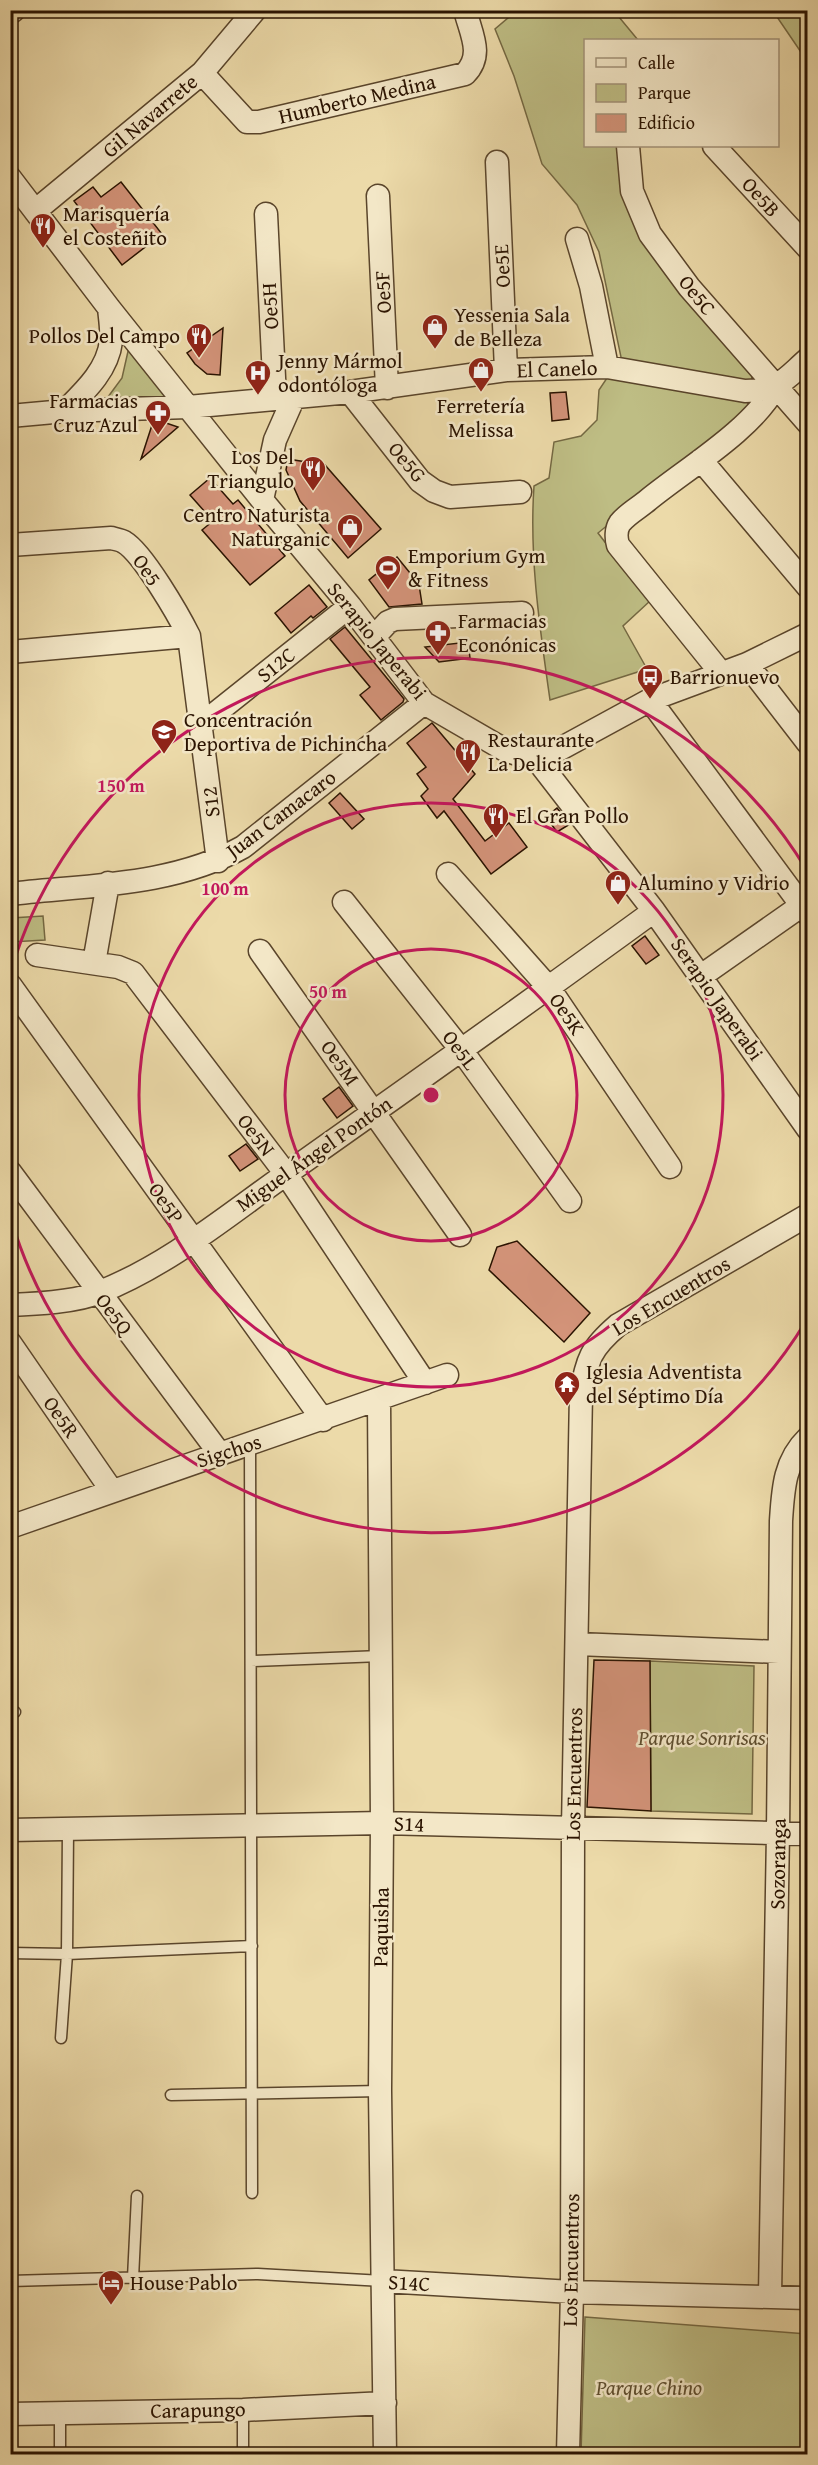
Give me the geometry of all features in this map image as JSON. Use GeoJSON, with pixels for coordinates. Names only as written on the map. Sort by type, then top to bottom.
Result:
{"type":"FeatureCollection","features":[{"type":"Feature","properties":{"kind":"street","name":"Gil Navarrete"},"geometry":{"type":"LineString","coordinates":[[35,211],[202,73],[255,10]]}},
{"type":"Feature","properties":{"kind":"street","name":"Humberto Medina"},"geometry":{"type":"LineString","coordinates":[[202,73],[247,122],[259,122],[465,74],[474,65],[477,55],[465,10]]}},
{"type":"Feature","properties":{"kind":"street","name":"Oe5C"},"geometry":{"type":"LineString","coordinates":[[628,147],[632,191],[650,234],[689,287],[807,423]]}},
{"type":"Feature","properties":{"kind":"street","name":"Oe5B"},"geometry":{"type":"LineString","coordinates":[[715,147],[807,248]]}},
{"type":"Feature","properties":{"kind":"street","name":"Oe5E"},"geometry":{"type":"LineString","coordinates":[[497,162],[506,370]]}},
{"type":"Feature","properties":{"kind":"street","name":"Serapio Japerabi"},"geometry":{"type":"LineString","coordinates":[[10,178],[109,308],[350,606],[424,703],[505,750],[538,761],[654,911],[807,1128]]}},
{"type":"Feature","properties":{"kind":"street","name":"Oe5F"},"geometry":{"type":"LineString","coordinates":[[378,196],[387,388]]}},
{"type":"Feature","properties":{"kind":"street","name":"Oe5H"},"geometry":{"type":"LineString","coordinates":[[266,214],[285,398]]}},
{"type":"Feature","properties":{"kind":"street"},"geometry":{"type":"LineString","coordinates":[[577,238],[591,286],[607,367]]}},
{"type":"Feature","properties":{"kind":"street"},"geometry":{"type":"LineString","coordinates":[[65,411],[91,384],[105,363],[111,341],[109,308]]}},
{"type":"Feature","properties":{"kind":"street"},"geometry":{"type":"LineString","coordinates":[[721,673],[618,545],[616,538],[619,524],[680,474],[701,460],[765,403],[775,387],[807,358]]}},
{"type":"Feature","properties":{"kind":"street","name":"El Canelo"},"geometry":{"type":"LineString","coordinates":[[10,416],[65,411],[188,407],[350,392],[506,370],[607,367],[744,391],[775,387]]}},
{"type":"Feature","properties":{"kind":"street","name":"Oe5G"},"geometry":{"type":"LineString","coordinates":[[350,392],[420,482],[434,492],[450,496],[520,492]]}},
{"type":"Feature","properties":{"kind":"street"},"geometry":{"type":"LineString","coordinates":[[262,500],[285,398]]}},
{"type":"Feature","properties":{"kind":"street"},"geometry":{"type":"LineString","coordinates":[[701,460],[807,587]]}},
{"type":"Feature","properties":{"kind":"street","name":"Oe5"},"geometry":{"type":"LineString","coordinates":[[10,544],[111,538],[124,542],[136,553],[181,620],[189,636]]}},
{"type":"Feature","properties":{"kind":"street","name":"S12C"},"geometry":{"type":"LineString","coordinates":[[202,724],[350,606]]}},
{"type":"Feature","properties":{"kind":"street"},"geometry":{"type":"LineString","coordinates":[[374,637],[388,622],[395,619],[522,613]]}},
{"type":"Feature","properties":{"kind":"street"},"geometry":{"type":"LineString","coordinates":[[538,761],[650,700],[747,664],[807,634]]}},
{"type":"Feature","properties":{"kind":"street"},"geometry":{"type":"LineString","coordinates":[[10,652],[189,636]]}},
{"type":"Feature","properties":{"kind":"street","name":"S12"},"geometry":{"type":"LineString","coordinates":[[189,636],[218,861]]}},
{"type":"Feature","properties":{"kind":"street"},"geometry":{"type":"LineString","coordinates":[[747,664],[807,743]]}},
{"type":"Feature","properties":{"kind":"street"},"geometry":{"type":"LineString","coordinates":[[650,700],[805,907],[701,976]]}},
{"type":"Feature","properties":{"kind":"street","name":"Juan Camacaro"},"geometry":{"type":"LineString","coordinates":[[10,894],[170,876],[218,861],[243,847],[424,703]]}},
{"type":"Feature","properties":{"kind":"street","name":"Oe5K"},"geometry":{"type":"LineString","coordinates":[[448,874],[549,988],[670,1167]]}},
{"type":"Feature","properties":{"kind":"street"},"geometry":{"type":"LineString","coordinates":[[94,963],[108,883]]}},
{"type":"Feature","properties":{"kind":"street","name":"Oe5L"},"geometry":{"type":"LineString","coordinates":[[344,902],[462,1051],[570,1201]]}},
{"type":"Feature","properties":{"kind":"street","name":"Miguel Ángel Pontón"},"geometry":{"type":"LineString","coordinates":[[10,1305],[42,1303],[98,1293],[143,1271],[193,1241],[462,1051],[654,911]]}},
{"type":"Feature","properties":{"kind":"street","name":"Oe5M"},"geometry":{"type":"LineString","coordinates":[[260,951],[460,1235]]}},
{"type":"Feature","properties":{"kind":"street","name":"Oe5N"},"geometry":{"type":"LineString","coordinates":[[37,955],[126,969],[133,974],[286,1174],[425,1383]]}},
{"type":"Feature","properties":{"kind":"street","name":"Oe5P"},"geometry":{"type":"LineString","coordinates":[[10,985],[323,1420]]}},
{"type":"Feature","properties":{"kind":"street","name":"Oe5Q"},"geometry":{"type":"LineString","coordinates":[[10,1172],[220,1454]]}},
{"type":"Feature","properties":{"kind":"street","name":"Los Encuentros"},"geometry":{"type":"LineString","coordinates":[[568,2454],[572,2292],[573,1828],[581,1393],[588,1360],[600,1340],[618,1325],[807,1215]]}},
{"type":"Feature","properties":{"kind":"street","name":"Oe5R"},"geometry":{"type":"LineString","coordinates":[[10,1343],[112,1491]]}},
{"type":"Feature","properties":{"kind":"street","name":"Sigchos"},"geometry":{"type":"LineString","coordinates":[[10,1527],[447,1375]]}},
{"type":"Feature","properties":{"kind":"street","name":"Paquisha"},"geometry":{"type":"LineString","coordinates":[[379,1400],[382,1823],[380,2091],[385,2454]]}},
{"type":"Feature","properties":{"kind":"street","name":"Sozoranga"},"geometry":{"type":"LineString","coordinates":[[770,2296],[781,1521],[784,1482],[792,1458],[807,1438]]}},
{"type":"Feature","properties":{"kind":"street"},"geometry":{"type":"LineString","coordinates":[[577,1644],[779,1652]]}},
{"type":"Feature","properties":{"kind":"street","name":"S14"},"geometry":{"type":"LineString","coordinates":[[10,1830],[382,1823],[807,1834]]}},
{"type":"Feature","properties":{"kind":"street","name":"S14C"},"geometry":{"type":"LineString","coordinates":[[383,2281],[572,2292],[807,2298]]}},
{"type":"Feature","properties":{"kind":"street","name":"Carapungo"},"geometry":{"type":"LineString","coordinates":[[10,2414],[243,2410],[385,2403]]}},
{"type":"Feature","properties":{"kind":"lane"},"geometry":{"type":"LineString","coordinates":[[250,1445],[252,2193]]}},
{"type":"Feature","properties":{"kind":"lane"},"geometry":{"type":"LineString","coordinates":[[251,1661],[381,1656]]}},
{"type":"Feature","properties":{"kind":"lane"},"geometry":{"type":"LineString","coordinates":[[61,2038],[67,1954],[69,1830]]}},
{"type":"Feature","properties":{"kind":"lane"},"geometry":{"type":"LineString","coordinates":[[10,1953],[67,1954],[252,1947]]}},
{"type":"Feature","properties":{"kind":"lane"},"geometry":{"type":"LineString","coordinates":[[171,2095],[380,2091]]}},
{"type":"Feature","properties":{"kind":"lane"},"geometry":{"type":"LineString","coordinates":[[133,2278],[137,2196]]}},
{"type":"Feature","properties":{"kind":"lane","name":"S14C"},"geometry":{"type":"LineString","coordinates":[[10,2281],[258,2274],[383,2281]]}},
{"type":"Feature","properties":{"kind":"lane"},"geometry":{"type":"LineString","coordinates":[[243,2410],[243,2454]]}},
{"type":"Feature","properties":{"kind":"lane"},"geometry":{"type":"LineString","coordinates":[[60,2413],[60,2454]]}},
{"type":"Feature","properties":{"kind":"green space"},"geometry":{"type":"Polygon","coordinates":[[[516,11],[614,11],[637,39],[584,39],[584,147],[630,147],[630,190],[752,376],[747,411],[598,533],[650,601],[623,626],[647,669],[550,700],[534,567],[534,486],[549,478],[554,442],[581,436],[597,420],[599,390],[621,357],[599,252],[577,205],[542,164],[514,76],[495,29],[516,11]]]}},
{"type":"Feature","properties":{"kind":"green space"},"geometry":{"type":"Polygon","coordinates":[[[773,11],[807,11],[807,61],[773,11]]]}},
{"type":"Feature","properties":{"kind":"green space"},"geometry":{"type":"Polygon","coordinates":[[[129,347],[171,397],[105,401],[122,378],[129,347]]]}},
{"type":"Feature","properties":{"kind":"green space"},"geometry":{"type":"Polygon","coordinates":[[[43,916],[45,940],[11,942],[11,918],[43,916]]]}},
{"type":"Feature","properties":{"kind":"green space","name":"Parque Sonrisas"},"geometry":{"type":"Polygon","coordinates":[[[650,1661],[754,1666],[752,1814],[651,1811],[650,1661]]]}},
{"type":"Feature","properties":{"kind":"green space","name":"Parque Chino"},"geometry":{"type":"Polygon","coordinates":[[[585,2317],[807,2334],[807,2454],[581,2454],[585,2317]]]}},
{"type":"Feature","properties":{"kind":"building"},"geometry":{"type":"Polygon","coordinates":[[[121,182],[162,234],[122,265],[74,201],[93,187],[101,197],[121,182]]]}},
{"type":"Feature","properties":{"kind":"building"},"geometry":{"type":"Polygon","coordinates":[[[223,328],[220,375],[207,374],[187,353],[223,328]]]}},
{"type":"Feature","properties":{"kind":"building"},"geometry":{"type":"Polygon","coordinates":[[[566,392],[569,419],[552,421],[550,393],[566,392]]]}},
{"type":"Feature","properties":{"kind":"building","name":"Farmacias Cruz Azul"},"geometry":{"type":"Polygon","coordinates":[[[160,421],[178,427],[141,459],[153,422],[160,421]]]}},
{"type":"Feature","properties":{"kind":"building"},"geometry":{"type":"Polygon","coordinates":[[[288,459],[325,465],[381,529],[348,558],[300,501],[286,470],[288,459]]]}},
{"type":"Feature","properties":{"kind":"building"},"geometry":{"type":"Polygon","coordinates":[[[210,478],[233,504],[238,500],[285,556],[250,585],[202,530],[213,521],[190,495],[210,478]]]}},
{"type":"Feature","properties":{"kind":"building"},"geometry":{"type":"Polygon","coordinates":[[[397,557],[410,573],[417,572],[422,604],[389,607],[369,580],[397,557]]]}},
{"type":"Feature","properties":{"kind":"building"},"geometry":{"type":"Polygon","coordinates":[[[309,585],[327,607],[313,618],[311,616],[291,633],[275,613],[309,585]]]}},
{"type":"Feature","properties":{"kind":"building"},"geometry":{"type":"Polygon","coordinates":[[[345,627],[404,699],[381,720],[360,695],[370,687],[330,639],[345,627]]]}},
{"type":"Feature","properties":{"kind":"building"},"geometry":{"type":"Polygon","coordinates":[[[468,642],[470,658],[439,662],[425,647],[468,642]]]}},
{"type":"Feature","properties":{"kind":"building"},"geometry":{"type":"Polygon","coordinates":[[[432,723],[475,774],[453,799],[485,841],[509,823],[527,847],[491,874],[444,811],[437,818],[421,796],[428,789],[417,774],[426,767],[407,743],[432,723]]]}},
{"type":"Feature","properties":{"kind":"building"},"geometry":{"type":"Polygon","coordinates":[[[340,793],[364,819],[352,829],[329,803],[340,793]]]}},
{"type":"Feature","properties":{"kind":"building"},"geometry":{"type":"Polygon","coordinates":[[[557,808],[570,824],[557,832],[546,817],[557,808]]]}},
{"type":"Feature","properties":{"kind":"building"},"geometry":{"type":"Polygon","coordinates":[[[645,936],[659,955],[646,964],[632,946],[645,936]]]}},
{"type":"Feature","properties":{"kind":"building"},"geometry":{"type":"Polygon","coordinates":[[[339,1087],[353,1106],[337,1118],[323,1099],[339,1087]]]}},
{"type":"Feature","properties":{"kind":"building"},"geometry":{"type":"Polygon","coordinates":[[[246,1144],[258,1159],[240,1171],[229,1156],[246,1144]]]}},
{"type":"Feature","properties":{"kind":"building"},"geometry":{"type":"Polygon","coordinates":[[[517,1241],[590,1313],[564,1342],[489,1270],[497,1247],[517,1241]]]}},
{"type":"Feature","properties":{"kind":"building"},"geometry":{"type":"Polygon","coordinates":[[[594,1660],[650,1661],[651,1811],[587,1807],[594,1660]]]}},
{"type":"Feature","properties":{"kind":"place","name":"Marisquería el Costeñito"},"geometry":{"type":"Point","coordinates":[43,249]}},
{"type":"Feature","properties":{"kind":"place","name":"Yessenia Sala de Belleza"},"geometry":{"type":"Point","coordinates":[435,350]}},
{"type":"Feature","properties":{"kind":"place","name":"Pollos Del Campo"},"geometry":{"type":"Point","coordinates":[199,359]}},
{"type":"Feature","properties":{"kind":"place","name":"Ferretería Melissa"},"geometry":{"type":"Point","coordinates":[481,393]}},
{"type":"Feature","properties":{"kind":"place","name":"Jenny Mármol odontóloga"},"geometry":{"type":"Point","coordinates":[258,396]}},
{"type":"Feature","properties":{"kind":"place","name":"Farmacias Cruz Azul"},"geometry":{"type":"Point","coordinates":[158,436]}},
{"type":"Feature","properties":{"kind":"place","name":"Los Del Triangulo"},"geometry":{"type":"Point","coordinates":[313,492]}},
{"type":"Feature","properties":{"kind":"place","name":"Centro Naturista Naturganic"},"geometry":{"type":"Point","coordinates":[350,550]}},
{"type":"Feature","properties":{"kind":"place","name":"Emporium Gym & Fitness"},"geometry":{"type":"Point","coordinates":[388,591]}},
{"type":"Feature","properties":{"kind":"place","name":"Farmacias Econónicas"},"geometry":{"type":"Point","coordinates":[438,656]}},
{"type":"Feature","properties":{"kind":"place","name":"Barrionuevo"},"geometry":{"type":"Point","coordinates":[650,700]}},
{"type":"Feature","properties":{"kind":"place","name":"Concentración Deportiva de Pichincha"},"geometry":{"type":"Point","coordinates":[164,755]}},
{"type":"Feature","properties":{"kind":"place","name":"Restaurante La Delicia"},"geometry":{"type":"Point","coordinates":[468,775]}},
{"type":"Feature","properties":{"kind":"place","name":"El Gran Pollo"},"geometry":{"type":"Point","coordinates":[496,839]}},
{"type":"Feature","properties":{"kind":"place","name":"Alumino y Vidrio"},"geometry":{"type":"Point","coordinates":[618,906]}},
{"type":"Feature","properties":{"kind":"place","name":"Iglesia Adventista del Séptimo Día"},"geometry":{"type":"Point","coordinates":[567,1407]}},
{"type":"Feature","properties":{"kind":"place","name":"House Pablo"},"geometry":{"type":"Point","coordinates":[111,2306]}}]}
